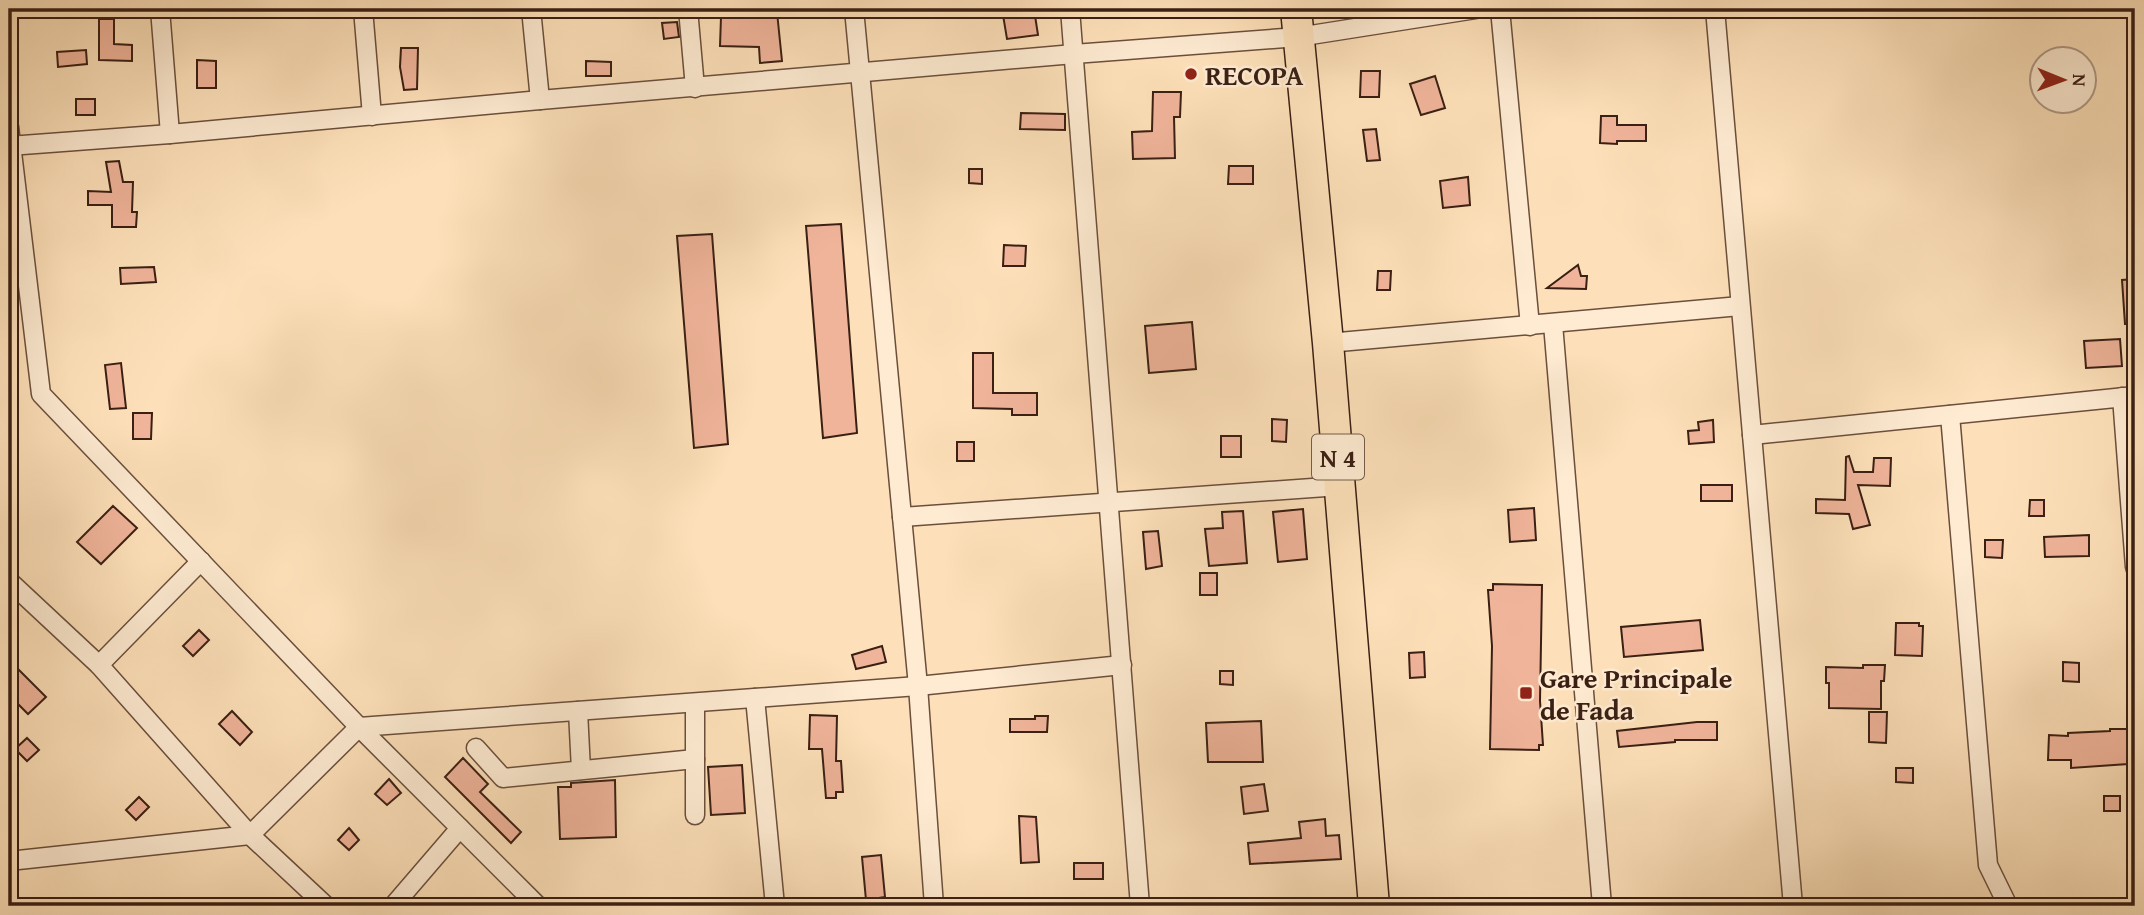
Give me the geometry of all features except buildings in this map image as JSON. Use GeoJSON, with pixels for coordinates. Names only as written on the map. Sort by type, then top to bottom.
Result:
{"type":"FeatureCollection","features":[{"type":"Feature","properties":{"kind":"highway","name":"N 4"},"geometry":{"type":"LineString","coordinates":[[1297,23],[1328,343],[1374,906]]}},
{"type":"Feature","properties":{"kind":"street"},"geometry":{"type":"LineString","coordinates":[[160,9],[170,134]]}},
{"type":"Feature","properties":{"kind":"street"},"geometry":{"type":"LineString","coordinates":[[363,9],[372,116]]}},
{"type":"Feature","properties":{"kind":"street"},"geometry":{"type":"LineString","coordinates":[[531,9],[540,100]]}},
{"type":"Feature","properties":{"kind":"street"},"geometry":{"type":"LineString","coordinates":[[688,9],[695,88]]}},
{"type":"Feature","properties":{"kind":"street"},"geometry":{"type":"LineString","coordinates":[[854,9],[918,687],[934,906]]}},
{"type":"Feature","properties":{"kind":"street"},"geometry":{"type":"LineString","coordinates":[[1070,9],[1140,906]]}},
{"type":"Feature","properties":{"kind":"street"},"geometry":{"type":"LineString","coordinates":[[10,146],[1074,54],[1297,23],[1476,9]]}},
{"type":"Feature","properties":{"kind":"street"},"geometry":{"type":"LineString","coordinates":[[1500,9],[1530,326]]}},
{"type":"Feature","properties":{"kind":"street"},"geometry":{"type":"LineString","coordinates":[[1715,9],[1793,906]]}},
{"type":"Feature","properties":{"kind":"street"},"geometry":{"type":"LineString","coordinates":[[9,127],[41,394],[359,727],[538,906]]}},
{"type":"Feature","properties":{"kind":"street"},"geometry":{"type":"LineString","coordinates":[[1328,343],[1740,306]]}},
{"type":"Feature","properties":{"kind":"street"},"geometry":{"type":"LineString","coordinates":[[1553,324],[1602,906]]}},
{"type":"Feature","properties":{"kind":"street"},"geometry":{"type":"LineString","coordinates":[[1752,435],[2128,396],[2135,567]]}},
{"type":"Feature","properties":{"kind":"street"},"geometry":{"type":"LineString","coordinates":[[1950,415],[1988,865],[2008,906]]}},
{"type":"Feature","properties":{"kind":"street"},"geometry":{"type":"LineString","coordinates":[[902,517],[1340,486]]}},
{"type":"Feature","properties":{"kind":"street"},"geometry":{"type":"LineString","coordinates":[[99,665],[201,561]]}},
{"type":"Feature","properties":{"kind":"street"},"geometry":{"type":"LineString","coordinates":[[9,581],[99,665],[250,835],[326,906]]}},
{"type":"Feature","properties":{"kind":"street"},"geometry":{"type":"LineString","coordinates":[[9,861],[250,835],[359,727],[918,687],[1122,665]]}},
{"type":"Feature","properties":{"kind":"street"},"geometry":{"type":"LineString","coordinates":[[755,698],[775,906]]}},
{"type":"Feature","properties":{"kind":"street"},"geometry":{"type":"LineString","coordinates":[[695,703],[695,815]]}},
{"type":"Feature","properties":{"kind":"street"},"geometry":{"type":"LineString","coordinates":[[578,711],[581,770]]}},
{"type":"Feature","properties":{"kind":"street"},"geometry":{"type":"LineString","coordinates":[[476,748],[503,778],[695,759]]}},
{"type":"Feature","properties":{"kind":"street"},"geometry":{"type":"LineString","coordinates":[[393,906],[460,828]]}},
{"type":"Feature","properties":{"kind":"place","name":"RECOPA"},"geometry":{"type":"Point","coordinates":[1191,74]}},
{"type":"Feature","properties":{"kind":"place","name":"Gare Principale de Fada"},"geometry":{"type":"Point","coordinates":[1526,693]}}]}
